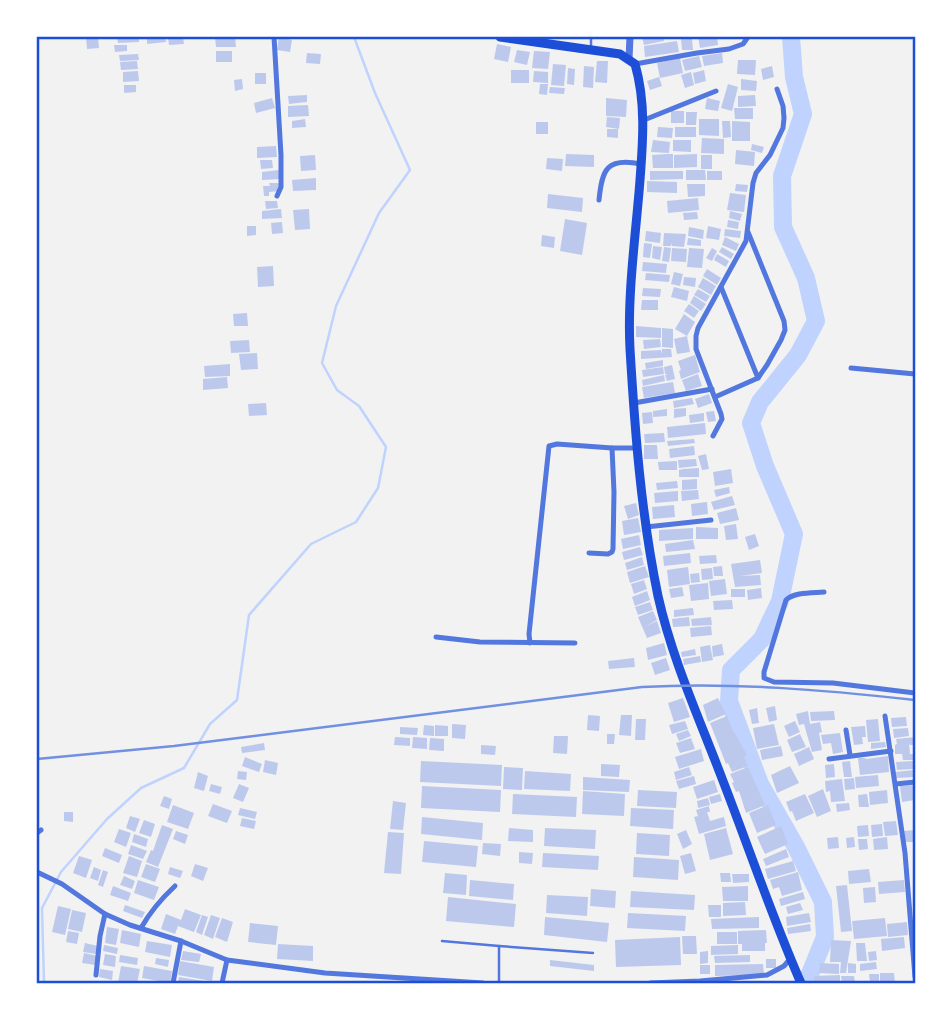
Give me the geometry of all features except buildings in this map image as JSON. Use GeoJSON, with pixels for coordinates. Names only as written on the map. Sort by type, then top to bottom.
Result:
{"type":"FeatureCollection","features":[{"type":"Feature","properties":{"kind":"main road"},"geometry":{"type":"LineString","coordinates":[[500,37],[620,54],[632,61],[638,74],[643,116],[638,163],[630,329],[634,403],[632,448],[646,527],[659,598],[673,648],[776,925],[801,983]]}},
{"type":"Feature","properties":{"kind":"street"},"geometry":{"type":"LineString","coordinates":[[274,37],[281,168],[281,187],[277,196]]}},
{"type":"Feature","properties":{"kind":"street"},"geometry":{"type":"LineString","coordinates":[[629,37],[632,61],[729,49],[743,44],[748,37]]}},
{"type":"Feature","properties":{"kind":"street"},"geometry":{"type":"LineString","coordinates":[[713,436],[722,419],[696,349],[695,336],[744,247],[755,173],[770,155],[783,128],[783,106],[777,89]]}},
{"type":"Feature","properties":{"kind":"street"},"geometry":{"type":"LineString","coordinates":[[643,116],[716,91]]}},
{"type":"Feature","properties":{"kind":"street"},"geometry":{"type":"LineString","coordinates":[[599,201],[604,172],[616,162],[638,163]]}},
{"type":"Feature","properties":{"kind":"street"},"geometry":{"type":"LineString","coordinates":[[715,397],[758,378],[764,372],[785,327],[748,232]]}},
{"type":"Feature","properties":{"kind":"street"},"geometry":{"type":"LineString","coordinates":[[721,287],[758,378]]}},
{"type":"Feature","properties":{"kind":"street"},"geometry":{"type":"LineString","coordinates":[[851,368],[915,374]]}},
{"type":"Feature","properties":{"kind":"street"},"geometry":{"type":"LineString","coordinates":[[634,403],[712,389]]}},
{"type":"Feature","properties":{"kind":"street"},"geometry":{"type":"LineString","coordinates":[[530,643],[550,446],[557,444],[632,448]]}},
{"type":"Feature","properties":{"kind":"street"},"geometry":{"type":"LineString","coordinates":[[589,552],[608,554],[613,550],[613,448]]}},
{"type":"Feature","properties":{"kind":"street"},"geometry":{"type":"LineString","coordinates":[[646,527],[711,520]]}},
{"type":"Feature","properties":{"kind":"street"},"geometry":{"type":"LineString","coordinates":[[824,592],[788,597],[764,678],[774,682],[833,683],[915,693]]}},
{"type":"Feature","properties":{"kind":"street"},"geometry":{"type":"LineString","coordinates":[[436,637],[480,642],[575,643]]}},
{"type":"Feature","properties":{"kind":"street"},"geometry":{"type":"LineString","coordinates":[[885,716],[905,853],[915,977]]}},
{"type":"Feature","properties":{"kind":"street"},"geometry":{"type":"LineString","coordinates":[[846,730],[850,755]]}},
{"type":"Feature","properties":{"kind":"street"},"geometry":{"type":"LineString","coordinates":[[829,759],[891,751]]}},
{"type":"Feature","properties":{"kind":"street"},"geometry":{"type":"LineString","coordinates":[[896,784],[915,782]]}},
{"type":"Feature","properties":{"kind":"street"},"geometry":{"type":"LineString","coordinates":[[38,873],[62,884],[105,914],[181,941],[227,961],[325,973],[483,983]]}},
{"type":"Feature","properties":{"kind":"street"},"geometry":{"type":"LineString","coordinates":[[141,928],[150,913],[175,886]]}},
{"type":"Feature","properties":{"kind":"street"},"geometry":{"type":"LineString","coordinates":[[96,975],[105,914]]}},
{"type":"Feature","properties":{"kind":"street"},"geometry":{"type":"LineString","coordinates":[[173,983],[181,941]]}},
{"type":"Feature","properties":{"kind":"street"},"geometry":{"type":"LineString","coordinates":[[222,983],[227,961]]}},
{"type":"Feature","properties":{"kind":"street"},"geometry":{"type":"LineString","coordinates":[[650,983],[702,982],[766,975],[791,962]]}},
{"type":"Feature","properties":{"kind":"street"},"geometry":{"type":"LineString","coordinates":[[766,975],[766,983]]}},
{"type":"Feature","properties":{"kind":"lane"},"geometry":{"type":"LineString","coordinates":[[591,37],[591,50]]}},
{"type":"Feature","properties":{"kind":"lane"},"geometry":{"type":"LineString","coordinates":[[442,941],[593,953]]}},
{"type":"Feature","properties":{"kind":"lane"},"geometry":{"type":"LineString","coordinates":[[499,946],[499,983]]}},
{"type":"Feature","properties":{"kind":"waterway"},"geometry":{"type":"LineString","coordinates":[[44,983],[42,908],[61,872],[107,819],[141,788],[184,768],[210,724],[237,700],[249,615],[311,544],[356,522],[378,488],[386,447],[359,406],[337,390],[322,363],[336,306],[379,213],[410,170],[375,93],[354,37]]}},
{"type":"Feature","properties":{"kind":"waterway"},"geometry":{"type":"LineString","coordinates":[[791,37],[794,77],[803,114],[782,176],[783,227],[806,278],[816,321],[798,355],[760,402],[751,423],[765,466],[794,534],[780,601],[762,639],[731,670],[729,701],[760,784],[823,902],[825,937],[810,974],[803,983]]}},
{"type":"Feature","properties":{"kind":"railway"},"geometry":{"type":"LineString","coordinates":[[37,759],[174,746],[642,687],[779,688],[915,700]]}}]}
